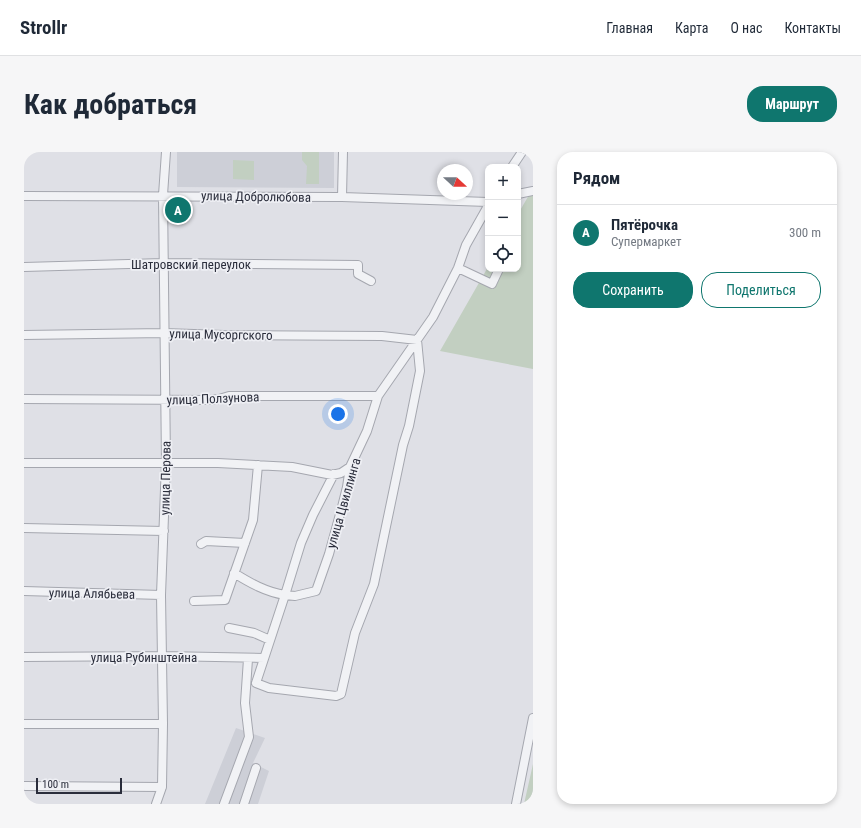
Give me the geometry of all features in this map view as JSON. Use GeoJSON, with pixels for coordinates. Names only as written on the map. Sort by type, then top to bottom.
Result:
{"type":"FeatureCollection","features":[{"type":"Feature","properties":{"kind":"street","name":"улица Перова"},"geometry":{"type":"LineString","coordinates":[[156,804],[162,787],[163,724],[161,595],[166,463],[166,400],[163,195],[166,152]]}},
{"type":"Feature","properties":{"kind":"street"},"geometry":{"type":"LineString","coordinates":[[342,197],[343,152]]}},
{"type":"Feature","properties":{"kind":"street"},"geometry":{"type":"LineString","coordinates":[[514,164],[522,152]]}},
{"type":"Feature","properties":{"kind":"street"},"geometry":{"type":"LineString","coordinates":[[521,193],[533,190]]}},
{"type":"Feature","properties":{"kind":"street","name":"улица Добролюбова"},"geometry":{"type":"LineString","coordinates":[[24,196],[163,195],[342,197],[485,202]]}},
{"type":"Feature","properties":{"kind":"street","name":"улица Цвиллинга"},"geometry":{"type":"LineString","coordinates":[[285,595],[296,596],[316,591],[329,554],[342,507],[350,467],[366,431],[378,396],[433,317],[458,268],[466,245],[485,217]]}},
{"type":"Feature","properties":{"kind":"street","name":"Шатровский переулок"},"geometry":{"type":"LineString","coordinates":[[24,267],[163,263],[358,265],[358,274],[370,281]]}},
{"type":"Feature","properties":{"kind":"street"},"geometry":{"type":"LineString","coordinates":[[458,268],[492,284],[498,272]]}},
{"type":"Feature","properties":{"kind":"street","name":"улица Мусоргского"},"geometry":{"type":"LineString","coordinates":[[24,334],[164,333],[224,336],[382,336],[417,340]]}},
{"type":"Feature","properties":{"kind":"street"},"geometry":{"type":"LineString","coordinates":[[247,678],[269,688],[336,696],[341,694],[355,633],[374,584],[403,444],[409,426],[420,371],[417,340]]}},
{"type":"Feature","properties":{"kind":"street","name":"улица Ползунова"},"geometry":{"type":"LineString","coordinates":[[24,399],[209,400],[229,396],[378,396]]}},
{"type":"Feature","properties":{"kind":"street"},"geometry":{"type":"LineString","coordinates":[[24,463],[166,463],[258,465],[292,467],[334,474],[341,473],[350,467]]}},
{"type":"Feature","properties":{"kind":"street"},"geometry":{"type":"LineString","coordinates":[[194,601],[225,600],[253,520],[258,465]]}},
{"type":"Feature","properties":{"kind":"street"},"geometry":{"type":"LineString","coordinates":[[256,683],[285,595],[300,543],[334,474]]}},
{"type":"Feature","properties":{"kind":"street"},"geometry":{"type":"LineString","coordinates":[[24,528],[164,531]]}},
{"type":"Feature","properties":{"kind":"street"},"geometry":{"type":"LineString","coordinates":[[201,544],[206,541],[245,543]]}},
{"type":"Feature","properties":{"kind":"street"},"geometry":{"type":"LineString","coordinates":[[234,573],[249,582],[275,593],[285,595]]}},
{"type":"Feature","properties":{"kind":"street","name":"улица Алябьева"},"geometry":{"type":"LineString","coordinates":[[24,591],[161,595]]}},
{"type":"Feature","properties":{"kind":"street"},"geometry":{"type":"LineString","coordinates":[[229,628],[254,633],[270,640]]}},
{"type":"Feature","properties":{"kind":"street","name":"улица Рубинштейна"},"geometry":{"type":"LineString","coordinates":[[24,658],[162,656],[264,658]]}},
{"type":"Feature","properties":{"kind":"street"},"geometry":{"type":"LineString","coordinates":[[224,804],[249,737],[245,703],[248,658]]}},
{"type":"Feature","properties":{"kind":"street"},"geometry":{"type":"LineString","coordinates":[[516,804],[533,718]]}},
{"type":"Feature","properties":{"kind":"street"},"geometry":{"type":"LineString","coordinates":[[24,724],[163,724]]}},
{"type":"Feature","properties":{"kind":"street"},"geometry":{"type":"LineString","coordinates":[[244,804],[256,768]]}},
{"type":"Feature","properties":{"kind":"street"},"geometry":{"type":"LineString","coordinates":[[24,786],[162,787]]}},
{"type":"Feature","properties":{"kind":"shaded area"},"geometry":{"type":"Polygon","coordinates":[[[177,152],[334,152],[334,188],[177,187],[177,152]]]}},
{"type":"Feature","properties":{"kind":"shaded area"},"geometry":{"type":"Polygon","coordinates":[[[236,728],[265,738],[253,763],[269,771],[258,804],[205,804],[236,728]]]}},
{"type":"Feature","properties":{"kind":"green space"},"geometry":{"type":"Polygon","coordinates":[[[302,152],[319,152],[319,184],[306,184],[307,166],[302,160],[302,152]]]}},
{"type":"Feature","properties":{"kind":"green space"},"geometry":{"type":"Polygon","coordinates":[[[233,160],[254,161],[254,180],[233,179],[233,160]]]}},
{"type":"Feature","properties":{"kind":"green space"},"geometry":{"type":"Polygon","coordinates":[[[533,188],[533,369],[440,351],[485,272],[521,272],[521,209],[533,188]]]}},
{"type":"Feature","properties":{"kind":"green space"},"geometry":{"type":"Polygon","coordinates":[[[533,764],[533,804],[524,804],[533,764]]]}},
{"type":"Feature","properties":{"kind":"place","name":"Пятёрочка"},"geometry":{"type":"Point","coordinates":[178,210]}}]}
